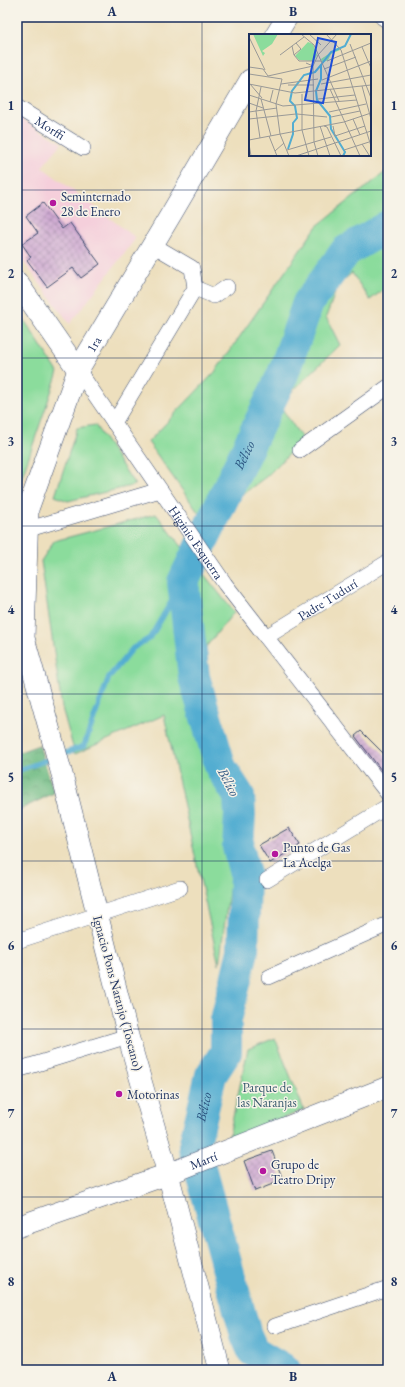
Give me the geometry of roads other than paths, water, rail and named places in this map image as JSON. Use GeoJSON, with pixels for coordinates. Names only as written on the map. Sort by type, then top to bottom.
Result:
{"type":"FeatureCollection","features":[{"type":"Feature","properties":{"kind":"street"},"geometry":{"type":"LineString","coordinates":[[277,34],[287,17]]}},
{"type":"Feature","properties":{"kind":"street"},"geometry":{"type":"LineString","coordinates":[[382,17],[388,20]]}},
{"type":"Feature","properties":{"kind":"street","name":"1ra"},"geometry":{"type":"LineString","coordinates":[[19,639],[22,531],[28,509],[78,370],[249,82]]}},
{"type":"Feature","properties":{"kind":"street","name":"Morffi"},"geometry":{"type":"LineString","coordinates":[[17,107],[83,148]]}},
{"type":"Feature","properties":{"kind":"street"},"geometry":{"type":"LineString","coordinates":[[114,423],[195,288],[192,268],[153,245]]}},
{"type":"Feature","properties":{"kind":"street","name":"Higinio Esquerra"},"geometry":{"type":"LineString","coordinates":[[17,282],[225,584],[388,794]]}},
{"type":"Feature","properties":{"kind":"street"},"geometry":{"type":"LineString","coordinates":[[195,288],[214,296],[227,287]]}},
{"type":"Feature","properties":{"kind":"street"},"geometry":{"type":"LineString","coordinates":[[300,450],[388,388]]}},
{"type":"Feature","properties":{"kind":"street"},"geometry":{"type":"LineString","coordinates":[[22,531],[160,490]]}},
{"type":"Feature","properties":{"kind":"street","name":"Padre Tudurí"},"geometry":{"type":"LineString","coordinates":[[266,637],[388,562]]}},
{"type":"Feature","properties":{"kind":"street","name":"Ignacio Pons Naranjo (Toscano)"},"geometry":{"type":"LineString","coordinates":[[19,639],[48,722],[128,1036],[174,1172],[220,1370]]}},
{"type":"Feature","properties":{"kind":"street"},"geometry":{"type":"LineString","coordinates":[[267,880],[388,806]]}},
{"type":"Feature","properties":{"kind":"street"},"geometry":{"type":"LineString","coordinates":[[17,941],[180,888]]}},
{"type":"Feature","properties":{"kind":"street"},"geometry":{"type":"LineString","coordinates":[[269,977],[388,924]]}},
{"type":"Feature","properties":{"kind":"street"},"geometry":{"type":"LineString","coordinates":[[17,1070],[128,1036]]}},
{"type":"Feature","properties":{"kind":"street","name":"Martí"},"geometry":{"type":"LineString","coordinates":[[17,1227],[174,1172],[388,1087]]}},
{"type":"Feature","properties":{"kind":"street"},"geometry":{"type":"LineString","coordinates":[[275,1326],[388,1288]]}},
{"type":"Feature","properties":{"kind":"waterway","name":"Bélico"},"geometry":{"type":"LineString","coordinates":[[285,1370],[253,1351],[246,1335],[194,1147],[211,1075],[226,1052],[226,1020],[243,951],[245,874],[238,847],[240,815],[239,796],[221,768],[194,677],[183,582],[283,374],[308,303],[346,251],[388,226]]}},
{"type":"Feature","properties":{"kind":"waterway"},"geometry":{"type":"LineString","coordinates":[[17,771],[84,746],[109,677],[133,648],[150,638],[183,582]]}},
{"type":"Feature","properties":{"kind":"place","name":"Seminternado 28 de Enero"},"geometry":{"type":"Point","coordinates":[53,203]}},
{"type":"Feature","properties":{"kind":"place","name":"Punto de Gas La Acelga"},"geometry":{"type":"Point","coordinates":[275,854]}},
{"type":"Feature","properties":{"kind":"place","name":"Motorinas"},"geometry":{"type":"Point","coordinates":[119,1094]}},
{"type":"Feature","properties":{"kind":"place","name":"Grupo de Teatro Dripy"},"geometry":{"type":"Point","coordinates":[263,1171]}},
{"type":"Feature","properties":{"kind":"park label","name":"Parque de las Naranjas"},"geometry":{"type":"Point","coordinates":[267,1094]}}]}
